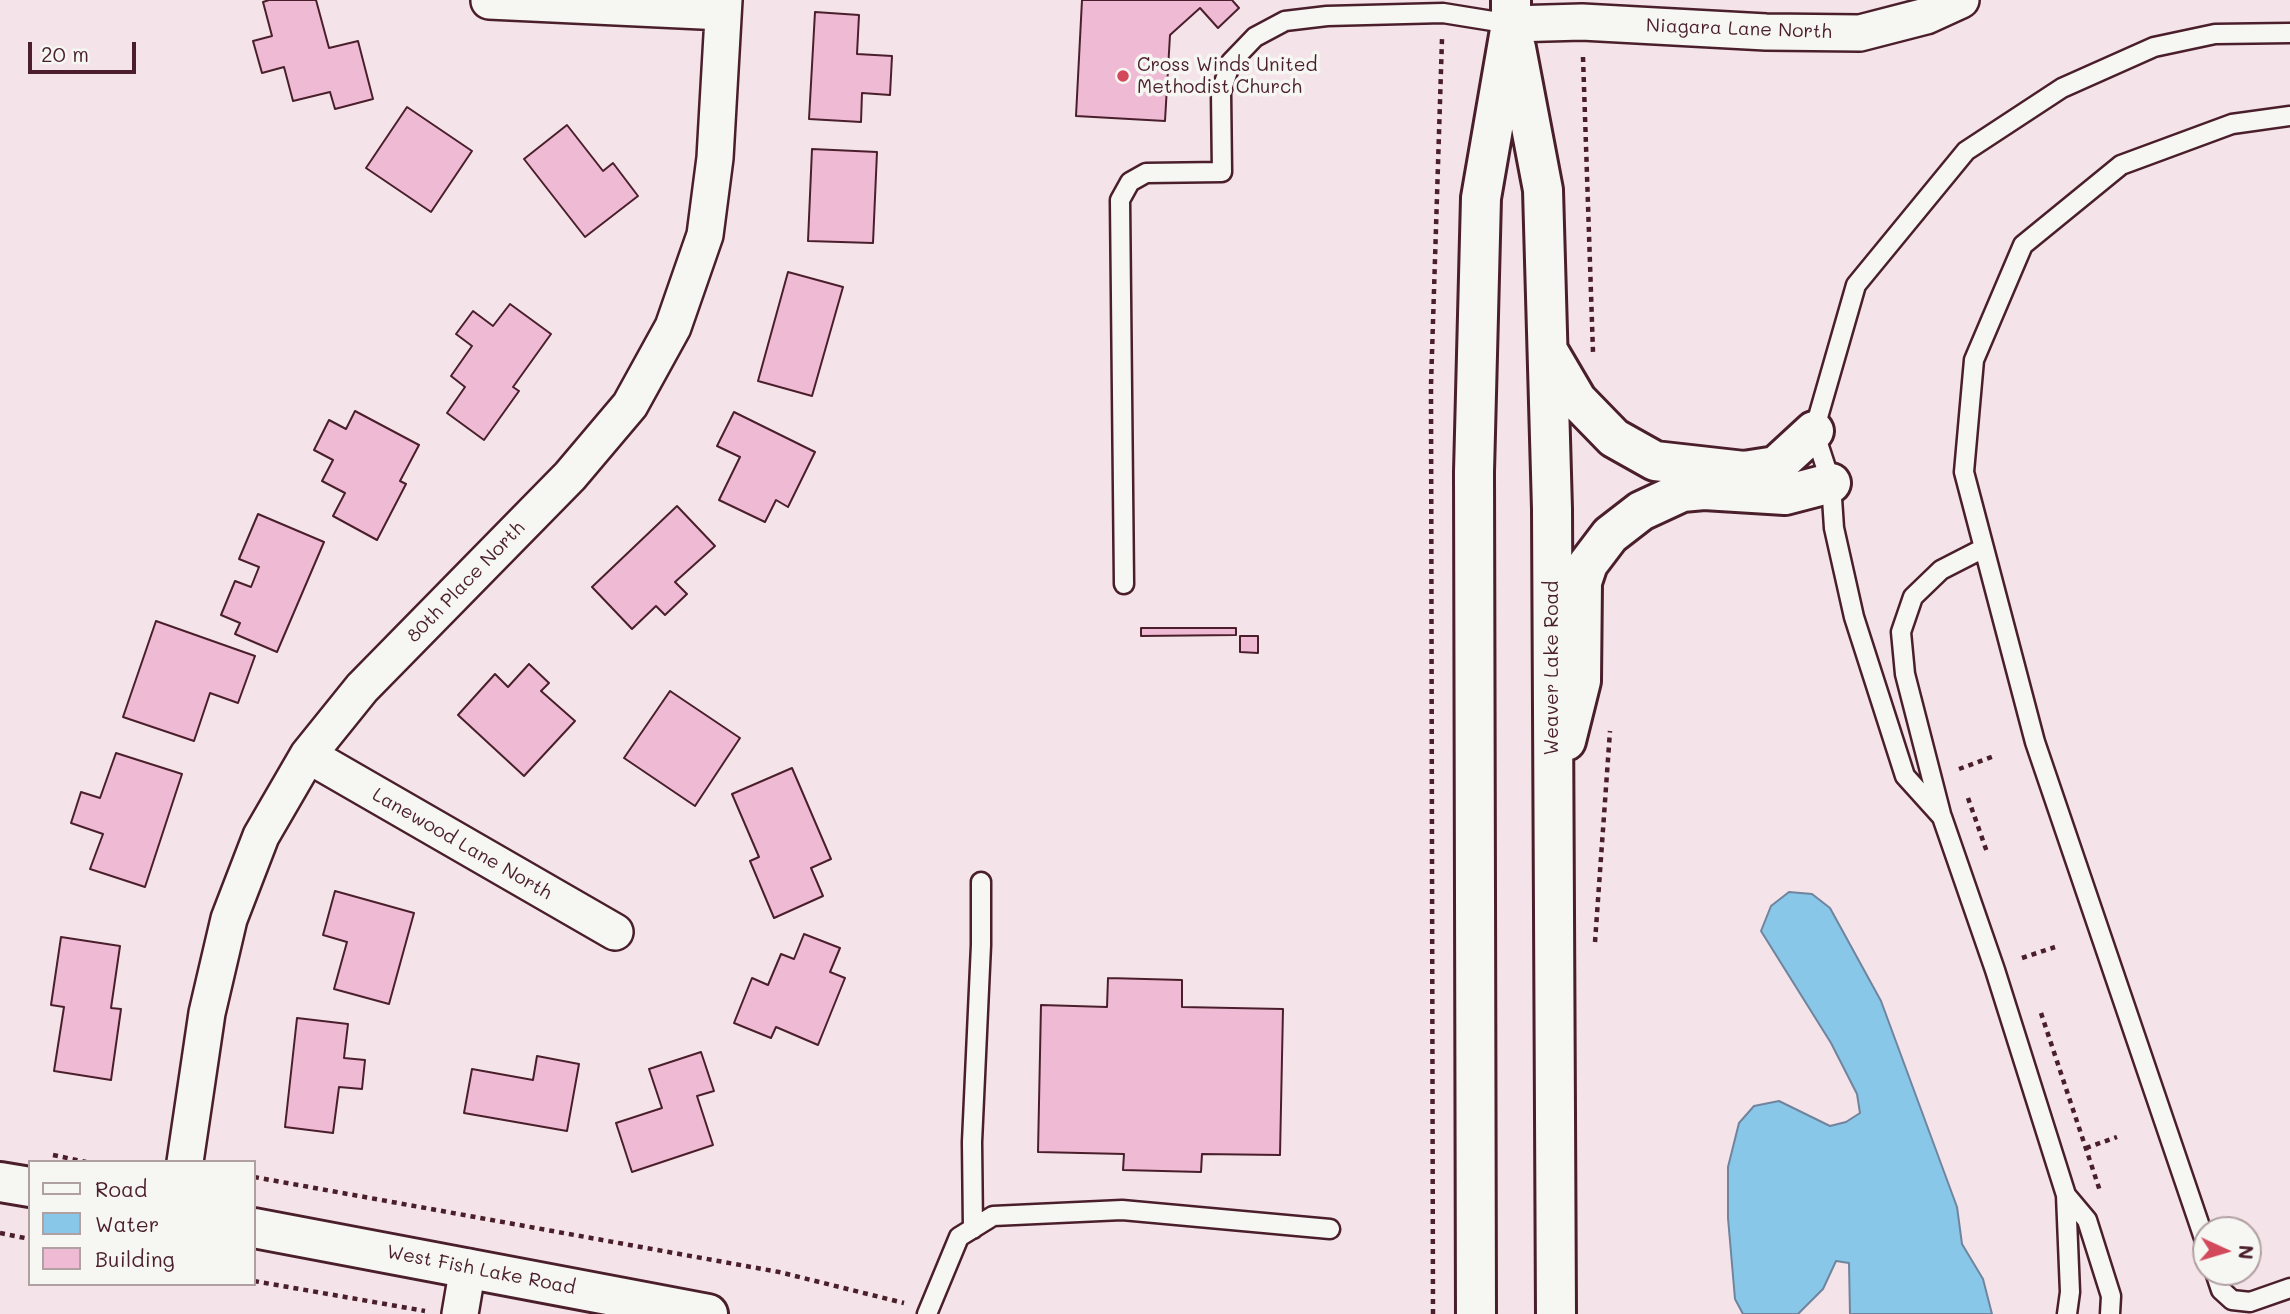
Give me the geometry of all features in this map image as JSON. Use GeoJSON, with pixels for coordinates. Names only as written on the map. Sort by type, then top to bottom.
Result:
{"type":"FeatureCollection","features":[{"type":"Feature","properties":{"kind":"main road","name":"Weaver Lake Road"},"geometry":{"type":"LineString","coordinates":[[1511,12],[1543,190],[1553,794],[1556,1314]]}},
{"type":"Feature","properties":{"kind":"main road"},"geometry":{"type":"LineString","coordinates":[[1476,1314],[1474,485],[1481,198],[1511,12]]}},
{"type":"Feature","properties":{"kind":"main road"},"geometry":{"type":"LineString","coordinates":[[1547,349],[1577,400],[1600,424],[1623,444],[1655,461],[1744,471],[1776,466],[1814,431]]}},
{"type":"Feature","properties":{"kind":"main road"},"geometry":{"type":"LineString","coordinates":[[1553,794],[1581,681],[1582,582],[1588,564],[1610,535],[1641,511],[1682,492],[1704,490],[1785,495],[1831,483]]}},
{"type":"Feature","properties":{"kind":"main road"},"geometry":{"type":"LineString","coordinates":[[0,1182],[28,1187]]}},
{"type":"Feature","properties":{"kind":"main road","name":"West Fish Lake Road"},"geometry":{"type":"LineString","coordinates":[[256,1228],[708,1314]]}},
{"type":"Feature","properties":{"kind":"street","name":"Niagara Lane North"},"geometry":{"type":"LineString","coordinates":[[1511,12],[1582,22],[1766,32],[1860,33],[1926,16],[1961,0]]}},
{"type":"Feature","properties":{"kind":"street"},"geometry":{"type":"LineString","coordinates":[[489,1],[724,6]]}},
{"type":"Feature","properties":{"kind":"street","name":"80th Place North"},"geometry":{"type":"LineString","coordinates":[[185,1160],[207,1013],[229,919],[261,835],[308,755],[362,688],[570,475],[629,405],[667,338],[705,235],[716,158],[724,6]]}},
{"type":"Feature","properties":{"kind":"street","name":"Lanewood Lane North"},"geometry":{"type":"LineString","coordinates":[[308,755],[615,932]]}},
{"type":"Feature","properties":{"kind":"street"},"geometry":{"type":"LineString","coordinates":[[445,1313],[468,1268]]}},
{"type":"Feature","properties":{"kind":"lane"},"geometry":{"type":"LineString","coordinates":[[1124,584],[1120,200],[1130,182],[1146,173],[1222,172],[1221,92],[1231,62],[1255,37],[1285,21],[1327,16],[1511,12]]}},
{"type":"Feature","properties":{"kind":"lane"},"geometry":{"type":"LineString","coordinates":[[1942,817],[1905,776],[1854,617],[1834,528],[1831,483],[1814,431],[1856,285],[1966,150],[2062,88],[2154,47],[2215,34],[2290,33]]}},
{"type":"Feature","properties":{"kind":"lane"},"geometry":{"type":"LineString","coordinates":[[2196,1216],[2035,743],[2013,651],[1982,549],[1964,472],[1974,360],[2022,245],[2121,165],[2232,124],[2290,116]]}},
{"type":"Feature","properties":{"kind":"lane"},"geometry":{"type":"LineString","coordinates":[[1982,549],[1941,570],[1913,597],[1901,632],[1905,674],[1942,817],[1995,970],[2066,1195],[2070,1292],[2067,1314]]}},
{"type":"Feature","properties":{"kind":"lane"},"geometry":{"type":"LineString","coordinates":[[973,1229],[972,1142],[981,945],[981,882]]}},
{"type":"Feature","properties":{"kind":"lane"},"geometry":{"type":"LineString","coordinates":[[2066,1195],[2087,1220],[2111,1296],[2110,1314]]}},
{"type":"Feature","properties":{"kind":"lane"},"geometry":{"type":"LineString","coordinates":[[928,1312],[959,1237],[993,1216],[1122,1210],[1330,1229]]}},
{"type":"Feature","properties":{"kind":"lane"},"geometry":{"type":"LineString","coordinates":[[2220,1286],[2232,1300],[2250,1302],[2290,1288]]}},
{"type":"Feature","properties":{"kind":"path"},"geometry":{"type":"LineString","coordinates":[[1963,782],[1959,769],[1993,756]]}},
{"type":"Feature","properties":{"kind":"path"},"geometry":{"type":"LineString","coordinates":[[1967,794],[1988,857]]}},
{"type":"Feature","properties":{"kind":"path"},"geometry":{"type":"LineString","coordinates":[[2018,945],[2026,970]]}},
{"type":"Feature","properties":{"kind":"path"},"geometry":{"type":"LineString","coordinates":[[2022,958],[2055,947]]}},
{"type":"Feature","properties":{"kind":"path"},"geometry":{"type":"LineString","coordinates":[[2039,1007],[2103,1199]]}},
{"type":"Feature","properties":{"kind":"path"},"geometry":{"type":"LineString","coordinates":[[2086,1148],[2117,1137]]}},
{"type":"Feature","properties":{"kind":"path"},"geometry":{"type":"LineString","coordinates":[[256,1177],[779,1272],[928,1312]]}},
{"type":"Feature","properties":{"kind":"path"},"geometry":{"type":"LineString","coordinates":[[0,1233],[28,1239]]}},
{"type":"Feature","properties":{"kind":"path"},"geometry":{"type":"LineString","coordinates":[[256,1281],[445,1313]]}},
{"type":"Feature","properties":{"kind":"water"},"geometry":{"type":"Polygon","coordinates":[[[1789,892],[1812,894],[1830,908],[1881,1001],[1957,1207],[1962,1244],[1983,1279],[1992,1314],[1850,1314],[1849,1263],[1836,1261],[1823,1289],[1798,1314],[1743,1314],[1735,1299],[1728,1218],[1728,1167],[1739,1123],[1754,1106],[1779,1101],[1830,1126],[1846,1122],[1860,1113],[1857,1094],[1831,1043],[1761,931],[1771,906],[1789,892]]]}},
{"type":"Feature","properties":{"kind":"building"},"geometry":{"type":"Polygon","coordinates":[[[316,0],[329,48],[358,41],[373,99],[335,109],[330,92],[293,101],[284,67],[262,73],[253,41],[272,36],[263,2],[316,0]]]}},
{"type":"Feature","properties":{"kind":"building","name":"Cross Winds United Methodist Church"},"geometry":{"type":"Polygon","coordinates":[[[1082,0],[1232,0],[1239,8],[1218,28],[1200,8],[1170,35],[1165,121],[1076,116],[1082,0]]]}},
{"type":"Feature","properties":{"kind":"building"},"geometry":{"type":"Polygon","coordinates":[[[815,12],[859,15],[857,54],[892,56],[890,95],[862,93],[861,122],[809,119],[815,12]]]}},
{"type":"Feature","properties":{"kind":"building"},"geometry":{"type":"Polygon","coordinates":[[[407,107],[472,151],[431,212],[366,168],[407,107]]]}},
{"type":"Feature","properties":{"kind":"building"},"geometry":{"type":"Polygon","coordinates":[[[567,125],[603,171],[613,163],[638,196],[585,237],[524,159],[567,125]]]}},
{"type":"Feature","properties":{"kind":"building"},"geometry":{"type":"Polygon","coordinates":[[[812,149],[877,152],[873,243],[808,241],[812,149]]]}},
{"type":"Feature","properties":{"kind":"building"},"geometry":{"type":"Polygon","coordinates":[[[788,272],[843,287],[812,396],[758,381],[788,272]]]}},
{"type":"Feature","properties":{"kind":"building"},"geometry":{"type":"Polygon","coordinates":[[[510,304],[551,334],[513,387],[519,391],[484,440],[447,413],[465,387],[451,376],[472,346],[456,334],[473,311],[493,326],[510,304]]]}},
{"type":"Feature","properties":{"kind":"building"},"geometry":{"type":"Polygon","coordinates":[[[355,411],[419,445],[400,481],[406,484],[377,540],[333,516],[345,493],[322,481],[333,460],[314,450],[329,420],[346,429],[355,411]]]}},
{"type":"Feature","properties":{"kind":"building"},"geometry":{"type":"Polygon","coordinates":[[[734,412],[815,452],[788,507],[776,500],[765,522],[719,500],[740,457],[717,446],[734,412]]]}},
{"type":"Feature","properties":{"kind":"building"},"geometry":{"type":"Polygon","coordinates":[[[677,506],[715,546],[675,582],[687,594],[665,615],[656,606],[632,629],[592,587],[677,506]]]}},
{"type":"Feature","properties":{"kind":"building"},"geometry":{"type":"Polygon","coordinates":[[[258,514],[324,542],[277,652],[235,634],[240,623],[221,615],[235,581],[251,587],[259,567],[239,559],[258,514]]]}},
{"type":"Feature","properties":{"kind":"building"},"geometry":{"type":"Polygon","coordinates":[[[156,621],[255,656],[238,703],[210,693],[194,741],[123,717],[156,621]]]}},
{"type":"Feature","properties":{"kind":"building"},"geometry":{"type":"Polygon","coordinates":[[[1141,628],[1236,628],[1236,635],[1141,636],[1141,628]]]}},
{"type":"Feature","properties":{"kind":"building"},"geometry":{"type":"Polygon","coordinates":[[[1240,636],[1258,636],[1258,653],[1240,652],[1240,636]]]}},
{"type":"Feature","properties":{"kind":"building"},"geometry":{"type":"Polygon","coordinates":[[[529,664],[549,683],[541,691],[575,721],[524,776],[458,715],[495,674],[508,687],[529,664]]]}},
{"type":"Feature","properties":{"kind":"building"},"geometry":{"type":"Polygon","coordinates":[[[670,691],[740,738],[695,806],[624,758],[670,691]]]}},
{"type":"Feature","properties":{"kind":"building"},"geometry":{"type":"Polygon","coordinates":[[[116,753],[182,774],[145,887],[90,869],[103,834],[71,823],[81,792],[100,798],[116,753]]]}},
{"type":"Feature","properties":{"kind":"building"},"geometry":{"type":"Polygon","coordinates":[[[792,768],[831,859],[811,868],[823,896],[774,918],[750,861],[759,857],[732,794],[792,768]]]}},
{"type":"Feature","properties":{"kind":"building"},"geometry":{"type":"Polygon","coordinates":[[[335,891],[414,913],[389,1004],[334,989],[347,942],[323,935],[335,891]]]}},
{"type":"Feature","properties":{"kind":"building"},"geometry":{"type":"Polygon","coordinates":[[[804,934],[840,948],[830,972],[845,978],[818,1045],[776,1027],[771,1038],[734,1023],[752,978],[768,985],[781,954],[794,959],[804,934]]]}},
{"type":"Feature","properties":{"kind":"building"},"geometry":{"type":"Polygon","coordinates":[[[61,937],[120,946],[111,1008],[121,1009],[111,1080],[54,1071],[64,1007],[51,1005],[61,937]]]}},
{"type":"Feature","properties":{"kind":"building"},"geometry":{"type":"Polygon","coordinates":[[[1108,978],[1182,980],[1182,1007],[1283,1009],[1280,1155],[1202,1154],[1201,1172],[1123,1170],[1124,1154],[1038,1152],[1041,1005],[1107,1007],[1108,978]]]}},
{"type":"Feature","properties":{"kind":"building"},"geometry":{"type":"Polygon","coordinates":[[[297,1018],[348,1024],[344,1058],[365,1060],[362,1089],[339,1087],[333,1133],[285,1127],[297,1018]]]}},
{"type":"Feature","properties":{"kind":"building"},"geometry":{"type":"Polygon","coordinates":[[[701,1052],[714,1091],[697,1096],[713,1145],[632,1172],[616,1123],[662,1108],[649,1069],[701,1052]]]}},
{"type":"Feature","properties":{"kind":"building"},"geometry":{"type":"Polygon","coordinates":[[[537,1056],[579,1064],[567,1131],[464,1113],[472,1069],[533,1080],[537,1056]]]}},
{"type":"Feature","properties":{"kind":"place","name":"Cross Winds United Methodist Church"},"geometry":{"type":"Point","coordinates":[1123,76]}}]}
